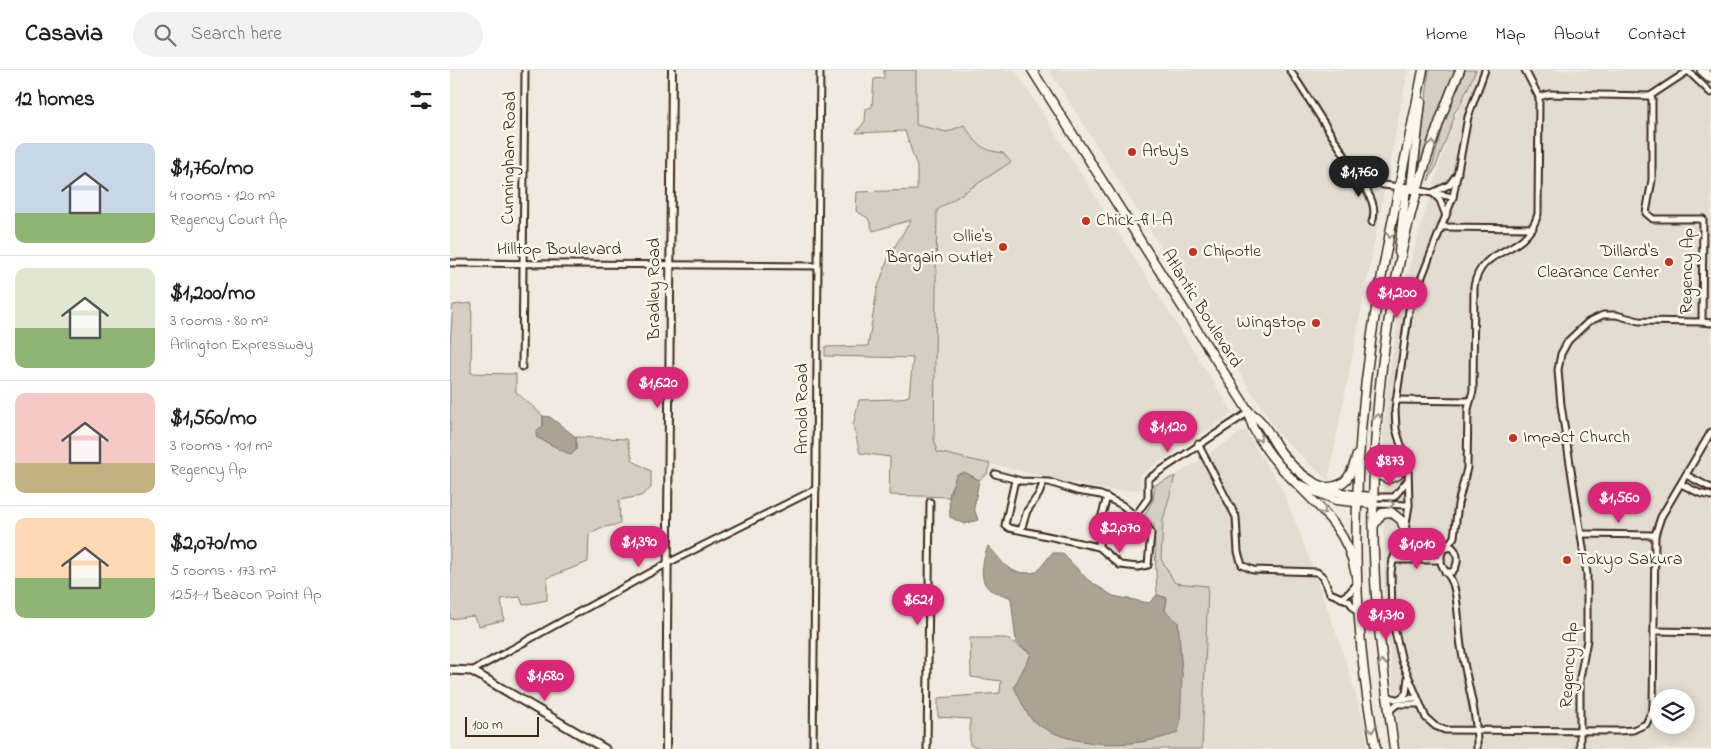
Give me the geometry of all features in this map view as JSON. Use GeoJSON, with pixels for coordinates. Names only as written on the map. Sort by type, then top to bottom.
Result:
{"type":"FeatureCollection","features":[{"type":"Feature","properties":{"kind":"highway"},"geometry":{"type":"LineString","coordinates":[[1702,70],[1711,78]]}},
{"type":"Feature","properties":{"kind":"main road","name":"Atlantic Boulevard"},"geometry":{"type":"LineString","coordinates":[[1032,70],[1249,412],[1253,428],[1274,461],[1288,478],[1326,513],[1340,530],[1354,563],[1363,676],[1376,749]]}},
{"type":"Feature","properties":{"kind":"main road"},"geometry":{"type":"LineString","coordinates":[[1394,749],[1377,607],[1374,527],[1375,465],[1380,394],[1424,70]]}},
{"type":"Feature","properties":{"kind":"main road"},"geometry":{"type":"LineString","coordinates":[[1392,306],[1424,70]]}},
{"type":"Feature","properties":{"kind":"main road"},"geometry":{"type":"LineString","coordinates":[[1288,478],[1327,497],[1358,500],[1361,441],[1372,334],[1409,189],[1460,70]]}},
{"type":"Feature","properties":{"kind":"main road","name":"Atlantic Boulevard"},"geometry":{"type":"LineString","coordinates":[[1249,412],[1262,422],[1292,466],[1321,487],[1358,500],[1374,500]]}},
{"type":"Feature","properties":{"kind":"main road"},"geometry":{"type":"LineString","coordinates":[[1321,487],[1338,487],[1346,482],[1352,470],[1361,441]]}},
{"type":"Feature","properties":{"kind":"main road"},"geometry":{"type":"LineString","coordinates":[[1375,465],[1381,476],[1388,479],[1398,475],[1406,462]]}},
{"type":"Feature","properties":{"kind":"main road","name":"Atlantic Boulevard"},"geometry":{"type":"LineString","coordinates":[[1356,585],[1358,500]]}},
{"type":"Feature","properties":{"kind":"main road"},"geometry":{"type":"LineString","coordinates":[[1374,527],[1382,513],[1391,512],[1401,520],[1405,530]]}},
{"type":"Feature","properties":{"kind":"main road"},"geometry":{"type":"LineString","coordinates":[[450,670],[472,670],[605,749]]}},
{"type":"Feature","properties":{"kind":"street","name":"Cunningham Road"},"geometry":{"type":"LineString","coordinates":[[522,367],[525,70]]}},
{"type":"Feature","properties":{"kind":"street","name":"Bradley Road"},"geometry":{"type":"LineString","coordinates":[[666,749],[672,70]]}},
{"type":"Feature","properties":{"kind":"street","name":"Arnold Road"},"geometry":{"type":"LineString","coordinates":[[813,749],[820,70]]}},
{"type":"Feature","properties":{"kind":"street"},"geometry":{"type":"LineString","coordinates":[[1290,70],[1356,172],[1373,202],[1375,209],[1372,222]]}},
{"type":"Feature","properties":{"kind":"street","name":"Regency Ap"},"geometry":{"type":"LineString","coordinates":[[1485,70],[1468,118],[1453,197],[1409,310],[1396,400],[1395,425],[1406,462],[1409,479],[1409,504],[1405,530],[1393,560],[1390,583],[1392,619],[1397,646],[1416,698],[1426,718],[1435,726],[1445,730],[1580,731],[1633,730],[1640,728],[1650,719],[1653,708],[1655,535],[1662,517],[1711,432]]}},
{"type":"Feature","properties":{"kind":"street"},"geometry":{"type":"LineString","coordinates":[[1477,749],[1477,730],[1472,694],[1461,646],[1454,584],[1454,570],[1457,558],[1454,537],[1458,504],[1467,468],[1468,400],[1473,391],[1473,296],[1476,277],[1487,261],[1517,245],[1533,228],[1538,214],[1539,97],[1525,70]]}},
{"type":"Feature","properties":{"kind":"street"},"geometry":{"type":"LineString","coordinates":[[1539,97],[1549,94],[1650,96],[1688,71],[1711,93]]}},
{"type":"Feature","properties":{"kind":"street","name":"Regency Ap"},"geometry":{"type":"LineString","coordinates":[[1580,749],[1580,678],[1587,629],[1587,574],[1560,398],[1558,370],[1564,347],[1588,322],[1609,314],[1638,322],[1702,322],[1703,219],[1653,219],[1646,213],[1652,180],[1652,99],[1650,96]]}},
{"type":"Feature","properties":{"kind":"street"},"geometry":{"type":"LineString","coordinates":[[1433,193],[1449,185],[1459,170]]}},
{"type":"Feature","properties":{"kind":"street"},"geometry":{"type":"LineString","coordinates":[[1356,172],[1382,185],[1453,197]]}},
{"type":"Feature","properties":{"kind":"street"},"geometry":{"type":"LineString","coordinates":[[1433,193],[1440,200],[1446,216]]}},
{"type":"Feature","properties":{"kind":"street"},"geometry":{"type":"LineString","coordinates":[[1703,219],[1711,219]]}},
{"type":"Feature","properties":{"kind":"street"},"geometry":{"type":"LineString","coordinates":[[1442,227],[1533,228]]}},
{"type":"Feature","properties":{"kind":"street","name":"Hilltop Boulevard"},"geometry":{"type":"LineString","coordinates":[[450,263],[817,266]]}},
{"type":"Feature","properties":{"kind":"street"},"geometry":{"type":"LineString","coordinates":[[1702,322],[1711,322]]}},
{"type":"Feature","properties":{"kind":"street"},"geometry":{"type":"LineString","coordinates":[[1396,400],[1468,400]]}},
{"type":"Feature","properties":{"kind":"street"},"geometry":{"type":"LineString","coordinates":[[1136,515],[1148,498],[1148,479],[1198,444],[1249,412]]}},
{"type":"Feature","properties":{"kind":"street"},"geometry":{"type":"LineString","coordinates":[[1198,444],[1236,517],[1238,552],[1242,565],[1253,570],[1315,571],[1323,577],[1330,593],[1349,601],[1357,612]]}},
{"type":"Feature","properties":{"kind":"street"},"geometry":{"type":"LineString","coordinates":[[995,474],[1015,480],[1043,482],[1107,497],[1136,515],[1148,527],[1151,533],[1148,565],[1138,567],[1116,564],[1099,547],[1009,528],[1005,525],[1015,480]]}},
{"type":"Feature","properties":{"kind":"street"},"geometry":{"type":"LineString","coordinates":[[1686,475],[1711,488]]}},
{"type":"Feature","properties":{"kind":"street"},"geometry":{"type":"LineString","coordinates":[[1394,497],[1409,479]]}},
{"type":"Feature","properties":{"kind":"street"},"geometry":{"type":"LineString","coordinates":[[1022,530],[1024,518],[1039,494],[1043,482]]}},
{"type":"Feature","properties":{"kind":"street"},"geometry":{"type":"LineString","coordinates":[[1681,484],[1699,493],[1711,496]]}},
{"type":"Feature","properties":{"kind":"street"},"geometry":{"type":"LineString","coordinates":[[472,670],[668,563],[816,489]]}},
{"type":"Feature","properties":{"kind":"street"},"geometry":{"type":"LineString","coordinates":[[1099,547],[1100,522],[1107,497]]}},
{"type":"Feature","properties":{"kind":"street"},"geometry":{"type":"LineString","coordinates":[[1374,500],[1394,497],[1409,498]]}},
{"type":"Feature","properties":{"kind":"street"},"geometry":{"type":"LineString","coordinates":[[1374,500],[1409,504]]}},
{"type":"Feature","properties":{"kind":"street"},"geometry":{"type":"LineString","coordinates":[[927,749],[930,502]]}},
{"type":"Feature","properties":{"kind":"street"},"geometry":{"type":"LineString","coordinates":[[1582,534],[1655,535]]}},
{"type":"Feature","properties":{"kind":"street"},"geometry":{"type":"LineString","coordinates":[[1454,537],[1446,548],[1441,560],[1445,572],[1454,584]]}},
{"type":"Feature","properties":{"kind":"street"},"geometry":{"type":"LineString","coordinates":[[1446,548],[1452,547],[1455,550]]}},
{"type":"Feature","properties":{"kind":"street"},"geometry":{"type":"LineString","coordinates":[[1393,560],[1441,560]]}},
{"type":"Feature","properties":{"kind":"street"},"geometry":{"type":"LineString","coordinates":[[1445,572],[1454,570]]}},
{"type":"Feature","properties":{"kind":"street"},"geometry":{"type":"LineString","coordinates":[[1340,598],[1349,593],[1356,585]]}},
{"type":"Feature","properties":{"kind":"street"},"geometry":{"type":"LineString","coordinates":[[1654,631],[1711,632]]}},
{"type":"Feature","properties":{"kind":"street"},"geometry":{"type":"LineString","coordinates":[[1400,699],[1406,693],[1408,678]]}},
{"type":"Feature","properties":{"kind":"street"},"geometry":{"type":"LineString","coordinates":[[1386,694],[1395,699],[1416,698]]}},
{"type":"Feature","properties":{"kind":"street"},"geometry":{"type":"LineString","coordinates":[[1389,711],[1397,704],[1419,704]]}},
{"type":"Feature","properties":{"kind":"shaded area"},"geometry":{"type":"Polygon","coordinates":[[[884,70],[916,70],[916,125],[947,132],[964,125],[979,145],[995,152],[1003,153],[1011,162],[937,210],[934,439],[937,452],[990,464],[987,474],[979,480],[964,472],[951,487],[949,497],[889,495],[890,457],[860,453],[853,425],[859,400],[898,399],[909,396],[913,358],[825,356],[825,347],[868,346],[877,290],[889,256],[911,220],[873,231],[868,218],[856,211],[857,192],[917,190],[917,167],[905,131],[856,133],[865,121],[866,109],[872,107],[874,79],[884,78],[884,70]]]}},
{"type":"Feature","properties":{"kind":"shaded area"},"geometry":{"type":"Polygon","coordinates":[[[916,70],[1015,70],[1233,413],[1139,475],[1141,489],[1123,491],[1101,489],[937,452],[934,439],[937,210],[1003,153],[989,152],[979,147],[964,125],[947,132],[916,125],[916,70]]]}},
{"type":"Feature","properties":{"kind":"shaded area"},"geometry":{"type":"Polygon","coordinates":[[[1049,70],[1408,70],[1328,481],[1279,435],[1049,70]]]}},
{"type":"Feature","properties":{"kind":"shaded area"},"geometry":{"type":"Polygon","coordinates":[[[1429,70],[1457,70],[1427,148],[1417,183],[1429,70]]]}},
{"type":"Feature","properties":{"kind":"shaded area"},"geometry":{"type":"Polygon","coordinates":[[[1463,70],[1476,70],[1459,107],[1454,113],[1454,118],[1435,169],[1428,181],[1450,102],[1463,70]]]}},
{"type":"Feature","properties":{"kind":"shaded area"},"geometry":{"type":"Polygon","coordinates":[[[1475,70],[1693,70],[1711,86],[1711,749],[1400,749],[1384,597],[1383,435],[1387,387],[1402,294],[1449,134],[1475,70]]]}},
{"type":"Feature","properties":{"kind":"shaded area"},"geometry":{"type":"Polygon","coordinates":[[[472,303],[471,373],[516,374],[516,392],[543,416],[543,426],[576,450],[576,437],[627,439],[633,461],[651,471],[651,488],[641,496],[619,500],[620,524],[600,528],[589,534],[588,562],[547,578],[547,600],[523,605],[520,597],[501,599],[504,620],[479,626],[473,616],[450,619],[450,345],[453,305],[472,303]]]}},
{"type":"Feature","properties":{"kind":"shaded area"},"geometry":{"type":"Polygon","coordinates":[[[543,416],[550,417],[576,437],[576,450],[571,455],[536,437],[537,430],[543,426],[543,416]]]}},
{"type":"Feature","properties":{"kind":"shaded area"},"geometry":{"type":"Polygon","coordinates":[[[1245,430],[1283,491],[1299,531],[1342,649],[1363,719],[1369,749],[1202,749],[1208,586],[1175,583],[1161,559],[1163,520],[1175,476],[1245,430]]]}},
{"type":"Feature","properties":{"kind":"shaded area"},"geometry":{"type":"Polygon","coordinates":[[[964,472],[979,480],[974,508],[978,520],[964,524],[950,517],[949,497],[956,475],[964,472]]]}},
{"type":"Feature","properties":{"kind":"shaded area"},"geometry":{"type":"Polygon","coordinates":[[[1175,476],[1163,520],[1161,559],[1175,583],[1208,586],[1202,749],[983,749],[970,745],[970,719],[938,717],[938,698],[1000,693],[1001,681],[971,677],[970,638],[1006,638],[1031,654],[1182,676],[1178,622],[1165,611],[1167,598],[1157,595],[1154,524],[1144,516],[1153,500],[1155,485],[1175,476]]]}},
{"type":"Feature","properties":{"kind":"shaded area"},"geometry":{"type":"Polygon","coordinates":[[[988,546],[1003,563],[1019,572],[1037,572],[1052,553],[1062,553],[1088,580],[1113,596],[1149,603],[1157,595],[1167,598],[1165,611],[1178,622],[1182,676],[1180,724],[1177,733],[1142,742],[1103,744],[1065,737],[1033,721],[1014,687],[1031,654],[1016,642],[1011,598],[989,589],[983,579],[982,574],[988,546]]]}},
{"type":"Feature","properties":{"kind":"place","name":"Arby's"},"geometry":{"type":"Point","coordinates":[1132,152]}},
{"type":"Feature","properties":{"kind":"place","name":"Chick-fil-A"},"geometry":{"type":"Point","coordinates":[1086,221]}},
{"type":"Feature","properties":{"kind":"place","name":"Ollie's Bargain Outlet"},"geometry":{"type":"Point","coordinates":[1003,247]}},
{"type":"Feature","properties":{"kind":"place","name":"Chipotle"},"geometry":{"type":"Point","coordinates":[1193,252]}},
{"type":"Feature","properties":{"kind":"place","name":"Dillard's Clearance Center"},"geometry":{"type":"Point","coordinates":[1669,262]}},
{"type":"Feature","properties":{"kind":"place","name":"Wingstop"},"geometry":{"type":"Point","coordinates":[1316,323]}},
{"type":"Feature","properties":{"kind":"place","name":"Impact Church"},"geometry":{"type":"Point","coordinates":[1513,438]}},
{"type":"Feature","properties":{"kind":"place","name":"Tokyo Sakura"},"geometry":{"type":"Point","coordinates":[1567,560]}}]}
